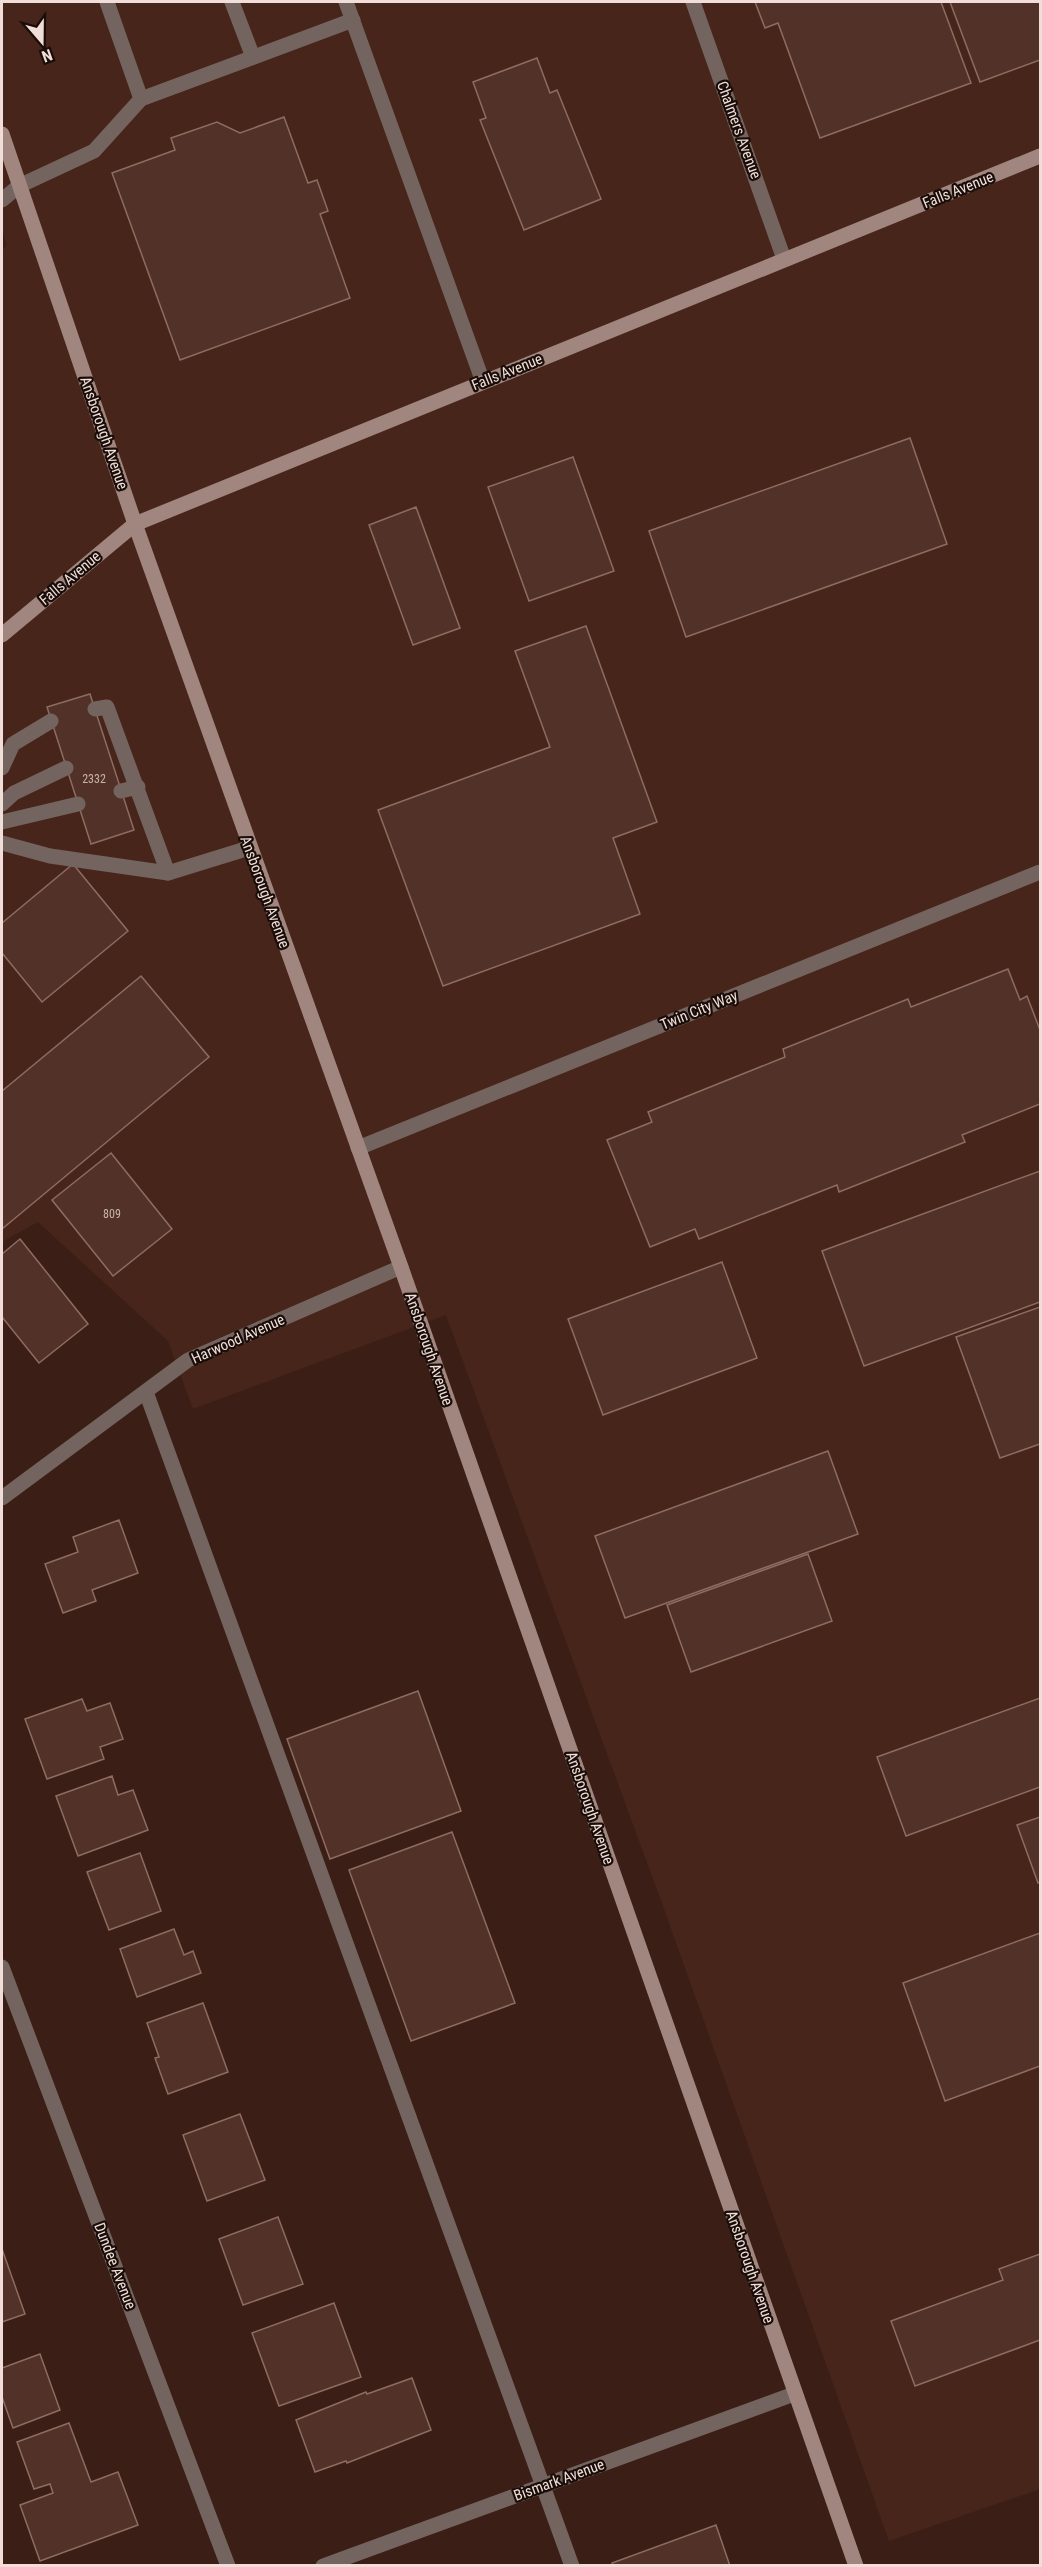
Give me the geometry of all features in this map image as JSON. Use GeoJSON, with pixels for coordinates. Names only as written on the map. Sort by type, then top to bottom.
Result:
{"type":"FeatureCollection","features":[{"type":"Feature","properties":{"kind":"main road","name":"Ansborough Avenue"},"geometry":{"type":"LineString","coordinates":[[2,134],[135,524],[249,848],[401,1267],[794,2394],[856,2565]]}},
{"type":"Feature","properties":{"kind":"main road","name":"Falls Avenue"},"geometry":{"type":"LineString","coordinates":[[2,635],[135,524],[1041,156]]}},
{"type":"Feature","properties":{"kind":"street"},"geometry":{"type":"LineString","coordinates":[[107,2],[141,99]]}},
{"type":"Feature","properties":{"kind":"street"},"geometry":{"type":"LineString","coordinates":[[232,2],[253,57]]}},
{"type":"Feature","properties":{"kind":"street"},"geometry":{"type":"LineString","coordinates":[[346,2],[483,382]]}},
{"type":"Feature","properties":{"kind":"street","name":"Chalmers Avenue"},"geometry":{"type":"LineString","coordinates":[[693,2],[784,259]]}},
{"type":"Feature","properties":{"kind":"street"},"geometry":{"type":"LineString","coordinates":[[2,201],[19,186],[94,151],[141,99],[353,20]]}},
{"type":"Feature","properties":{"kind":"street"},"geometry":{"type":"LineString","coordinates":[[95,709],[107,707],[116,749],[138,787],[168,873]]}},
{"type":"Feature","properties":{"kind":"street"},"geometry":{"type":"LineString","coordinates":[[2,768],[13,744],[51,722]]}},
{"type":"Feature","properties":{"kind":"street"},"geometry":{"type":"LineString","coordinates":[[2,804],[14,793],[66,768]]}},
{"type":"Feature","properties":{"kind":"street"},"geometry":{"type":"LineString","coordinates":[[122,790],[138,787]]}},
{"type":"Feature","properties":{"kind":"street"},"geometry":{"type":"LineString","coordinates":[[2,822],[78,804]]}},
{"type":"Feature","properties":{"kind":"street"},"geometry":{"type":"LineString","coordinates":[[2,843],[50,856],[168,873],[249,848]]}},
{"type":"Feature","properties":{"kind":"street","name":"Twin City Way"},"geometry":{"type":"LineString","coordinates":[[358,1148],[1041,872]]}},
{"type":"Feature","properties":{"kind":"street","name":"Harwood Avenue"},"geometry":{"type":"LineString","coordinates":[[2,1498],[188,1360],[401,1267]]}},
{"type":"Feature","properties":{"kind":"street"},"geometry":{"type":"LineString","coordinates":[[146,1392],[572,2565]]}},
{"type":"Feature","properties":{"kind":"street","name":"Dundee Avenue"},"geometry":{"type":"LineString","coordinates":[[2,1967],[228,2565]]}},
{"type":"Feature","properties":{"kind":"street","name":"Bismark Avenue"},"geometry":{"type":"LineString","coordinates":[[323,2565],[794,2394]]}},
{"type":"Feature","properties":{"kind":"shaded area"},"geometry":{"type":"Polygon","coordinates":[[[2,2],[1040,2],[1040,2489],[889,2541],[663,1906],[446,1315],[193,1409],[168,1341],[38,1222],[2,1242],[2,250],[7,245],[2,229],[2,2]]]}},
{"type":"Feature","properties":{"kind":"building"},"geometry":{"type":"Polygon","coordinates":[[[755,2],[941,2],[971,83],[820,138],[778,23],[765,28],[755,2]]]}},
{"type":"Feature","properties":{"kind":"building"},"geometry":{"type":"Polygon","coordinates":[[[950,2],[1040,2],[1040,60],[980,82],[950,2]]]}},
{"type":"Feature","properties":{"kind":"building"},"geometry":{"type":"Polygon","coordinates":[[[537,58],[550,93],[557,90],[601,199],[524,230],[480,120],[486,118],[473,82],[537,58]]]}},
{"type":"Feature","properties":{"kind":"building"},"geometry":{"type":"Polygon","coordinates":[[[284,117],[308,183],[317,180],[328,211],[320,214],[350,298],[180,360],[112,173],[175,150],[171,138],[217,122],[240,133],[284,117]]]}},
{"type":"Feature","properties":{"kind":"building"},"geometry":{"type":"Polygon","coordinates":[[[910,438],[947,544],[686,637],[649,531],[910,438]]]}},
{"type":"Feature","properties":{"kind":"building"},"geometry":{"type":"Polygon","coordinates":[[[573,457],[614,571],[529,601],[488,487],[573,457]]]}},
{"type":"Feature","properties":{"kind":"building"},"geometry":{"type":"Polygon","coordinates":[[[416,507],[460,628],[413,645],[369,525],[416,507]]]}},
{"type":"Feature","properties":{"kind":"building"},"geometry":{"type":"Polygon","coordinates":[[[586,626],[657,822],[613,838],[640,914],[443,986],[378,810],[550,747],[515,651],[586,626]]]}},
{"type":"Feature","properties":{"kind":"building"},"geometry":{"type":"Polygon","coordinates":[[[90,694],[134,830],[91,844],[47,707],[90,694]]]}},
{"type":"Feature","properties":{"kind":"building"},"geometry":{"type":"Polygon","coordinates":[[[73,864],[128,931],[42,1002],[2,953],[2,923],[73,864]]]}},
{"type":"Feature","properties":{"kind":"building"},"geometry":{"type":"Polygon","coordinates":[[[1008,969],[1020,1000],[1027,996],[1040,1030],[1040,1104],[962,1135],[965,1142],[839,1192],[837,1185],[699,1239],[695,1229],[650,1247],[607,1140],[652,1122],[648,1112],[785,1057],[783,1049],[908,999],[911,1007],[1008,969]]]}},
{"type":"Feature","properties":{"kind":"building"},"geometry":{"type":"Polygon","coordinates":[[[141,976],[209,1057],[2,1229],[2,1091],[141,976]]]}},
{"type":"Feature","properties":{"kind":"building"},"geometry":{"type":"Polygon","coordinates":[[[111,1153],[172,1229],[113,1276],[52,1200],[111,1153]]]}},
{"type":"Feature","properties":{"kind":"building"},"geometry":{"type":"Polygon","coordinates":[[[1040,1171],[1040,1302],[864,1366],[822,1251],[1040,1171]]]}},
{"type":"Feature","properties":{"kind":"building"},"geometry":{"type":"Polygon","coordinates":[[[20,1239],[88,1324],[39,1363],[2,1317],[2,1254],[20,1239]]]}},
{"type":"Feature","properties":{"kind":"building"},"geometry":{"type":"Polygon","coordinates":[[[722,1262],[757,1358],[603,1415],[568,1319],[722,1262]]]}},
{"type":"Feature","properties":{"kind":"building"},"geometry":{"type":"Polygon","coordinates":[[[1040,1307],[1040,1444],[1000,1458],[956,1337],[1040,1307]]]}},
{"type":"Feature","properties":{"kind":"building"},"geometry":{"type":"Polygon","coordinates":[[[828,1451],[858,1534],[625,1618],[595,1536],[828,1451]]]}},
{"type":"Feature","properties":{"kind":"building"},"geometry":{"type":"Polygon","coordinates":[[[119,1520],[138,1573],[92,1590],[96,1601],[63,1613],[45,1564],[78,1552],[73,1537],[119,1520]]]}},
{"type":"Feature","properties":{"kind":"building"},"geometry":{"type":"Polygon","coordinates":[[[808,1554],[832,1621],[691,1672],[667,1605],[808,1554]]]}},
{"type":"Feature","properties":{"kind":"building"},"geometry":{"type":"Polygon","coordinates":[[[418,1691],[461,1811],[330,1859],[287,1739],[418,1691]]]}},
{"type":"Feature","properties":{"kind":"building"},"geometry":{"type":"Polygon","coordinates":[[[1040,1698],[1040,1787],[906,1836],[877,1757],[1040,1698]]]}},
{"type":"Feature","properties":{"kind":"building"},"geometry":{"type":"Polygon","coordinates":[[[82,1699],[87,1711],[110,1703],[123,1739],[100,1747],[104,1759],[47,1779],[25,1719],[82,1699]]]}},
{"type":"Feature","properties":{"kind":"building"},"geometry":{"type":"Polygon","coordinates":[[[112,1776],[118,1795],[133,1790],[148,1830],[78,1856],[56,1796],[112,1776]]]}},
{"type":"Feature","properties":{"kind":"building"},"geometry":{"type":"Polygon","coordinates":[[[1040,1817],[1040,1882],[1038,1883],[1017,1825],[1040,1817]]]}},
{"type":"Feature","properties":{"kind":"building"},"geometry":{"type":"Polygon","coordinates":[[[452,1832],[515,2003],[411,2041],[349,1870],[452,1832]]]}},
{"type":"Feature","properties":{"kind":"building"},"geometry":{"type":"Polygon","coordinates":[[[140,1853],[161,1911],[109,1930],[87,1872],[140,1853]]]}},
{"type":"Feature","properties":{"kind":"building"},"geometry":{"type":"Polygon","coordinates":[[[174,1929],[184,1955],[193,1951],[201,1973],[137,1997],[120,1949],[174,1929]]]}},
{"type":"Feature","properties":{"kind":"building"},"geometry":{"type":"Polygon","coordinates":[[[1040,1933],[1040,2066],[945,2101],[903,1983],[1040,1933]]]}},
{"type":"Feature","properties":{"kind":"building"},"geometry":{"type":"Polygon","coordinates":[[[203,2003],[228,2072],[168,2094],[155,2058],[159,2057],[147,2023],[203,2003]]]}},
{"type":"Feature","properties":{"kind":"building"},"geometry":{"type":"Polygon","coordinates":[[[240,2114],[265,2180],[207,2201],[183,2135],[240,2114]]]}},
{"type":"Feature","properties":{"kind":"building"},"geometry":{"type":"Polygon","coordinates":[[[278,2217],[303,2284],[243,2305],[219,2239],[278,2217]]]}},
{"type":"Feature","properties":{"kind":"building"},"geometry":{"type":"Polygon","coordinates":[[[2,2249],[25,2314],[2,2322],[2,2249]]]}},
{"type":"Feature","properties":{"kind":"building"},"geometry":{"type":"Polygon","coordinates":[[[1040,2254],[1040,2340],[915,2386],[891,2321],[1003,2280],[999,2269],[1040,2254]]]}},
{"type":"Feature","properties":{"kind":"building"},"geometry":{"type":"Polygon","coordinates":[[[334,2303],[361,2377],[279,2406],[252,2333],[334,2303]]]}},
{"type":"Feature","properties":{"kind":"building"},"geometry":{"type":"Polygon","coordinates":[[[40,2354],[60,2410],[13,2428],[2,2397],[2,2368],[40,2354]]]}},
{"type":"Feature","properties":{"kind":"building"},"geometry":{"type":"Polygon","coordinates":[[[412,2378],[431,2430],[347,2463],[346,2461],[315,2472],[296,2420],[366,2392],[367,2394],[412,2378]]]}},
{"type":"Feature","properties":{"kind":"building"},"geometry":{"type":"Polygon","coordinates":[[[69,2423],[91,2482],[118,2472],[138,2525],[40,2561],[20,2505],[53,2493],[50,2484],[34,2489],[17,2442],[69,2423]]]}},
{"type":"Feature","properties":{"kind":"building"},"geometry":{"type":"Polygon","coordinates":[[[716,2525],[730,2566],[612,2566],[612,2563],[716,2525]]]}}]}
